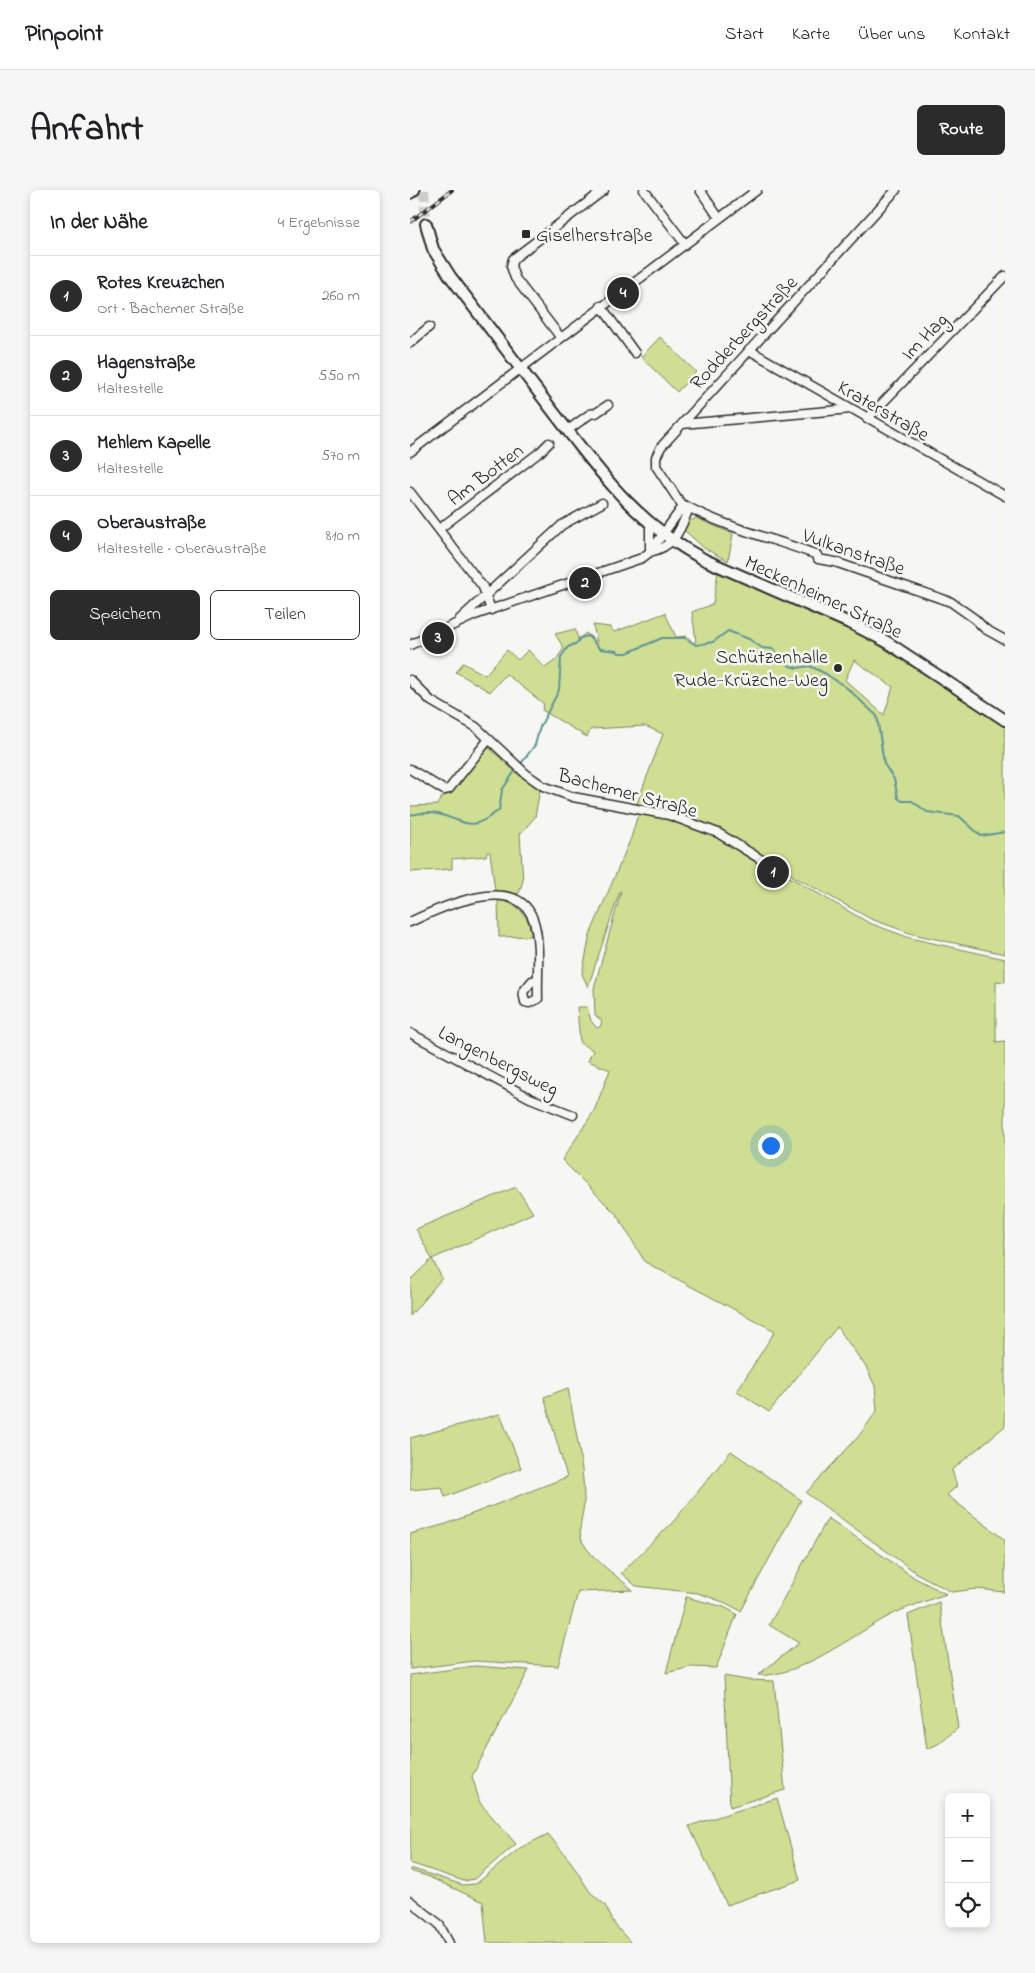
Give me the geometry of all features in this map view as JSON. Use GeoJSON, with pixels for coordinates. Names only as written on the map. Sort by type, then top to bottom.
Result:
{"type":"FeatureCollection","features":[{"type":"Feature","properties":{"kind":"main road"},"geometry":{"type":"LineString","coordinates":[[410,193],[414,190]]}},
{"type":"Feature","properties":{"kind":"main road","name":"Meckenheimer Straße"},"geometry":{"type":"LineString","coordinates":[[426,224],[429,238],[440,262],[615,490],[650,525],[705,560],[854,625],[886,642],[1005,720]]}},
{"type":"Feature","properties":{"kind":"street"},"geometry":{"type":"LineString","coordinates":[[561,338],[515,278],[511,266],[513,260],[604,190]]}},
{"type":"Feature","properties":{"kind":"street"},"geometry":{"type":"LineString","coordinates":[[644,190],[685,244]]}},
{"type":"Feature","properties":{"kind":"street"},"geometry":{"type":"LineString","coordinates":[[700,190],[719,218]]}},
{"type":"Feature","properties":{"kind":"street"},"geometry":{"type":"LineString","coordinates":[[410,452],[757,190]]}},
{"type":"Feature","properties":{"kind":"street","name":"Rodderbergstraße"},"geometry":{"type":"LineString","coordinates":[[684,505],[658,471],[656,458],[661,447],[896,190]]}},
{"type":"Feature","properties":{"kind":"street","name":"Im Hag"},"geometry":{"type":"LineString","coordinates":[[867,418],[1005,276]]}},
{"type":"Feature","properties":{"kind":"street"},"geometry":{"type":"LineString","coordinates":[[601,306],[635,353]]}},
{"type":"Feature","properties":{"kind":"street"},"geometry":{"type":"LineString","coordinates":[[410,343],[429,327]]}},
{"type":"Feature","properties":{"kind":"street","name":"Kraterstraße"},"geometry":{"type":"LineString","coordinates":[[749,350],[851,410],[1005,496]]}},
{"type":"Feature","properties":{"kind":"street"},"geometry":{"type":"LineString","coordinates":[[568,430],[590,414],[596,413],[608,405]]}},
{"type":"Feature","properties":{"kind":"street"},"geometry":{"type":"LineString","coordinates":[[682,424],[851,410]]}},
{"type":"Feature","properties":{"kind":"street","name":"Am Botten"},"geometry":{"type":"LineString","coordinates":[[439,529],[540,452],[549,442]]}},
{"type":"Feature","properties":{"kind":"street"},"geometry":{"type":"LineString","coordinates":[[410,492],[487,596],[491,610]]}},
{"type":"Feature","properties":{"kind":"street"},"geometry":{"type":"LineString","coordinates":[[457,622],[562,524],[602,503]]}},
{"type":"Feature","properties":{"kind":"street"},"geometry":{"type":"LineString","coordinates":[[410,645],[457,622],[629,563],[650,552],[664,549],[668,538],[687,513],[684,505]]}},
{"type":"Feature","properties":{"kind":"street","name":"Vulkanstraße"},"geometry":{"type":"LineString","coordinates":[[684,505],[722,524],[816,555],[818,559],[835,562],[948,600],[986,629],[1005,640]]}},
{"type":"Feature","properties":{"kind":"street"},"geometry":{"type":"LineString","coordinates":[[650,525],[650,552]]}},
{"type":"Feature","properties":{"kind":"street","name":"Bachemer Straße"},"geometry":{"type":"LineString","coordinates":[[410,680],[432,701],[476,727],[515,764],[543,786],[559,793],[669,815],[710,830],[775,868]]}},
{"type":"Feature","properties":{"kind":"street"},"geometry":{"type":"LineString","coordinates":[[410,769],[444,790],[449,789],[489,739]]}},
{"type":"Feature","properties":{"kind":"street"},"geometry":{"type":"LineString","coordinates":[[410,922],[462,901],[491,895],[517,900],[533,918],[537,980]]}},
{"type":"Feature","properties":{"kind":"street","name":"Langenbergsweg"},"geometry":{"type":"LineString","coordinates":[[410,1033],[530,1098],[573,1116]]}},
{"type":"Feature","properties":{"kind":"street"},"geometry":{"type":"LineString","coordinates":[[410,1901],[438,1924],[449,1943]]}},
{"type":"Feature","properties":{"kind":"green space"},"geometry":{"type":"Polygon","coordinates":[[[660,337],[696,372],[677,392],[641,357],[660,337]]]}},
{"type":"Feature","properties":{"kind":"green space"},"geometry":{"type":"Polygon","coordinates":[[[696,518],[733,534],[728,561],[704,548],[684,530],[686,523],[696,518]]]}},
{"type":"Feature","properties":{"kind":"green space"},"geometry":{"type":"Polygon","coordinates":[[[718,571],[868,638],[1005,727],[1005,954],[913,934],[871,919],[764,860],[719,831],[636,806],[663,734],[645,726],[591,729],[587,737],[542,710],[544,704],[506,674],[490,692],[456,672],[463,663],[485,675],[507,650],[518,660],[528,650],[545,668],[556,660],[564,648],[555,634],[575,629],[578,639],[586,633],[597,642],[593,625],[610,627],[614,632],[665,613],[676,637],[687,636],[693,643],[696,641],[692,612],[713,604],[718,571]],[[854,660],[845,680],[884,715],[893,687],[854,660]]]}},
{"type":"Feature","properties":{"kind":"green space"},"geometry":{"type":"Polygon","coordinates":[[[489,748],[519,775],[540,789],[535,817],[520,834],[523,881],[519,893],[515,894],[495,891],[490,852],[487,852],[486,856],[452,859],[452,869],[410,872],[410,806],[437,805],[442,797],[451,793],[485,749],[489,748]]]}},
{"type":"Feature","properties":{"kind":"green space"},"geometry":{"type":"Polygon","coordinates":[[[639,811],[669,817],[717,835],[869,923],[910,938],[1005,959],[1005,982],[996,981],[996,1042],[1005,1041],[1005,1426],[952,1470],[957,1486],[947,1495],[1005,1540],[1005,1592],[976,1589],[952,1592],[918,1574],[806,1493],[858,1437],[877,1411],[875,1386],[866,1367],[837,1327],[769,1412],[737,1391],[775,1331],[645,1262],[617,1215],[562,1160],[594,1111],[610,1070],[588,1061],[593,1050],[580,1043],[577,1007],[587,1007],[591,1021],[597,1028],[600,1027],[602,1021],[595,1015],[594,988],[620,891],[588,987],[582,974],[590,935],[631,838],[639,811]]]}},
{"type":"Feature","properties":{"kind":"green space"},"geometry":{"type":"Polygon","coordinates":[[[498,900],[517,907],[522,912],[528,922],[531,936],[499,937],[498,900]]]}},
{"type":"Feature","properties":{"kind":"green space"},"geometry":{"type":"Polygon","coordinates":[[[516,1187],[533,1213],[432,1259],[416,1229],[516,1187]]]}},
{"type":"Feature","properties":{"kind":"green space"},"geometry":{"type":"Polygon","coordinates":[[[432,1259],[442,1278],[410,1316],[410,1280],[432,1259]]]}},
{"type":"Feature","properties":{"kind":"green space"},"geometry":{"type":"Polygon","coordinates":[[[568,1388],[584,1487],[580,1528],[581,1538],[593,1556],[633,1590],[578,1592],[558,1666],[475,1661],[410,1669],[410,1534],[446,1524],[567,1477],[544,1397],[568,1388]]]}},
{"type":"Feature","properties":{"kind":"green space"},"geometry":{"type":"Polygon","coordinates":[[[500,1414],[521,1468],[445,1497],[442,1487],[410,1490],[410,1438],[500,1414]]]}},
{"type":"Feature","properties":{"kind":"green space"},"geometry":{"type":"Polygon","coordinates":[[[731,1451],[801,1500],[741,1611],[726,1603],[698,1593],[636,1586],[621,1573],[674,1521],[731,1451]]]}},
{"type":"Feature","properties":{"kind":"green space"},"geometry":{"type":"Polygon","coordinates":[[[828,1518],[915,1578],[946,1594],[889,1616],[807,1663],[774,1674],[758,1675],[799,1643],[769,1625],[828,1518]]]}},
{"type":"Feature","properties":{"kind":"green space"},"geometry":{"type":"Polygon","coordinates":[[[686,1597],[724,1607],[737,1614],[716,1668],[691,1667],[666,1673],[686,1597]]]}},
{"type":"Feature","properties":{"kind":"green space"},"geometry":{"type":"Polygon","coordinates":[[[939,1602],[958,1728],[938,1744],[927,1749],[908,1615],[939,1602]]]}},
{"type":"Feature","properties":{"kind":"green space"},"geometry":{"type":"Polygon","coordinates":[[[475,1666],[529,1670],[472,1776],[480,1803],[516,1844],[474,1879],[464,1881],[410,1863],[410,1675],[475,1666]]]}},
{"type":"Feature","properties":{"kind":"green space"},"geometry":{"type":"Polygon","coordinates":[[[724,1676],[747,1680],[774,1681],[785,1790],[730,1807],[724,1676]]]}},
{"type":"Feature","properties":{"kind":"green space"},"geometry":{"type":"Polygon","coordinates":[[[777,1798],[800,1880],[727,1905],[689,1826],[777,1798]]]}},
{"type":"Feature","properties":{"kind":"green space"},"geometry":{"type":"Polygon","coordinates":[[[548,1834],[571,1862],[590,1892],[605,1905],[615,1925],[631,1943],[487,1943],[483,1902],[427,1876],[410,1871],[410,1869],[413,1869],[463,1885],[476,1884],[520,1848],[548,1834]]]}},
{"type":"Feature","properties":{"kind":"waterway"},"geometry":{"type":"LineString","coordinates":[[520,765],[535,745],[540,727],[559,690],[561,657],[568,647],[577,643],[580,638],[588,636],[600,649],[627,653],[662,638],[685,638],[696,645],[713,642],[728,631],[749,639],[762,648],[773,649],[790,666],[797,668],[810,666],[826,674],[847,688],[877,716],[884,764],[894,779],[898,798],[902,801],[912,801],[927,812],[959,816],[981,836],[1005,832]]}},
{"type":"Feature","properties":{"kind":"waterway"},"geometry":{"type":"LineString","coordinates":[[410,815],[420,813],[438,814],[469,824],[481,821],[499,810],[502,790],[517,768]]}},
{"type":"Feature","properties":{"kind":"tunnel"},"geometry":{"type":"LineString","coordinates":[[424,190],[426,224]]}},
{"type":"Feature","properties":{"kind":"railway"},"geometry":{"type":"LineString","coordinates":[[410,222],[452,190]]}},
{"type":"Feature","properties":{"kind":"place","name":"Giselherstraße"},"geometry":{"type":"Point","coordinates":[526,234]}},
{"type":"Feature","properties":{"kind":"place","name":"Oberaustraße"},"geometry":{"type":"Point","coordinates":[623,293]}},
{"type":"Feature","properties":{"kind":"place","name":"Hagenstraße"},"geometry":{"type":"Point","coordinates":[585,583]}},
{"type":"Feature","properties":{"kind":"place","name":"Mehlem Kapelle"},"geometry":{"type":"Point","coordinates":[438,638]}},
{"type":"Feature","properties":{"kind":"place","name":"Schützenhalle Rude-Krüzche-Weg"},"geometry":{"type":"Point","coordinates":[838,668]}},
{"type":"Feature","properties":{"kind":"place","name":"Rotes Kreuzchen"},"geometry":{"type":"Point","coordinates":[773,872]}}]}
